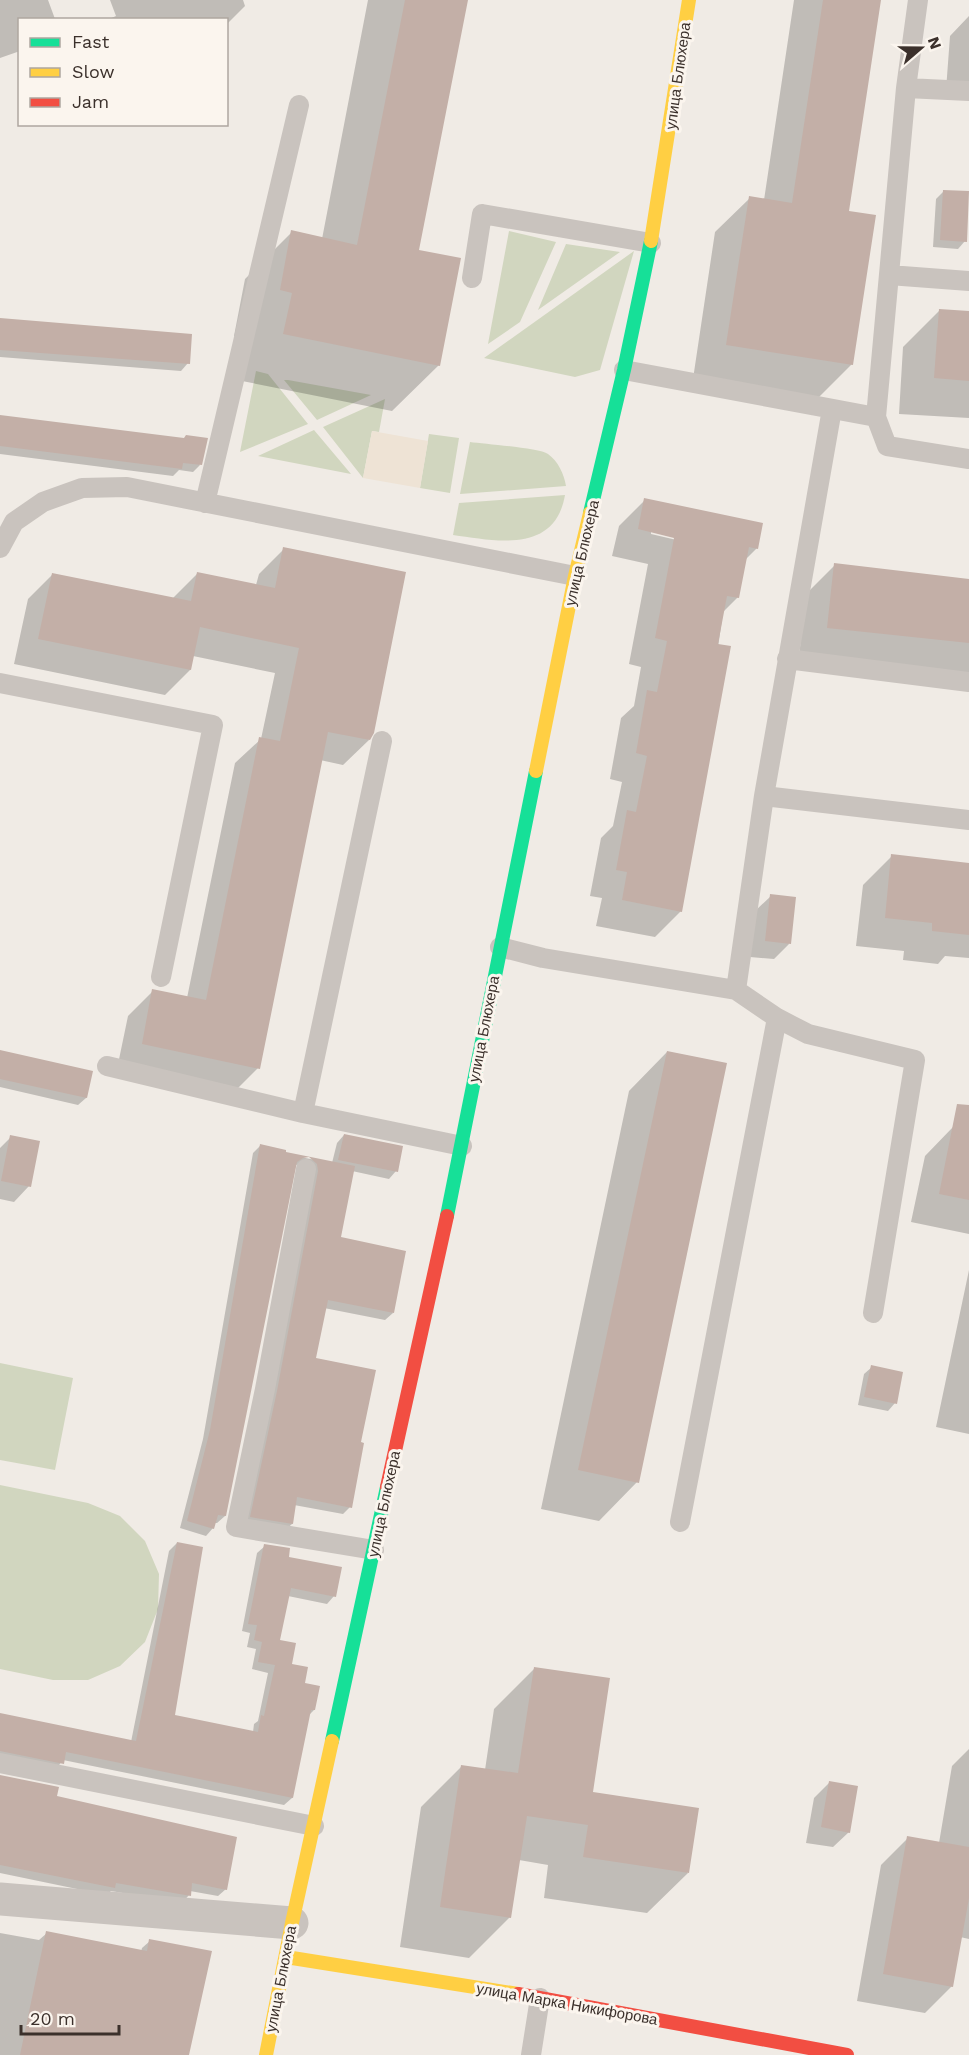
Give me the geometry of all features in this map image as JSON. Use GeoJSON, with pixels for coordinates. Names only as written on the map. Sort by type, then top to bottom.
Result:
{"type":"FeatureCollection","features":[{"type":"Feature","properties":{"kind":"street","name":"улица Блюхера"},"geometry":{"type":"LineString","coordinates":[[266,2055],[292,1923],[462,1146],[575,576],[624,370],[651,243],[689,0]]}},
{"type":"Feature","properties":{"kind":"street"},"geometry":{"type":"LineString","coordinates":[[0,1899],[292,1923]]}},
{"type":"Feature","properties":{"kind":"street","name":"улица Марка Никифорова"},"geometry":{"type":"LineString","coordinates":[[286,1957],[540,1998],[847,2055]]}},
{"type":"Feature","properties":{"kind":"lane"},"geometry":{"type":"LineString","coordinates":[[918,0],[906,88],[876,417],[887,446],[969,459]]}},
{"type":"Feature","properties":{"kind":"lane"},"geometry":{"type":"LineString","coordinates":[[906,88],[969,91]]}},
{"type":"Feature","properties":{"kind":"lane"},"geometry":{"type":"LineString","coordinates":[[206,503],[299,105]]}},
{"type":"Feature","properties":{"kind":"lane"},"geometry":{"type":"LineString","coordinates":[[472,278],[482,214],[651,243]]}},
{"type":"Feature","properties":{"kind":"lane"},"geometry":{"type":"LineString","coordinates":[[889,275],[969,281]]}},
{"type":"Feature","properties":{"kind":"lane"},"geometry":{"type":"LineString","coordinates":[[624,370],[876,417]]}},
{"type":"Feature","properties":{"kind":"lane"},"geometry":{"type":"LineString","coordinates":[[736,990],[764,796],[832,409]]}},
{"type":"Feature","properties":{"kind":"lane"},"geometry":{"type":"LineString","coordinates":[[0,548],[14,522],[43,502],[82,488],[127,487],[575,576]]}},
{"type":"Feature","properties":{"kind":"lane"},"geometry":{"type":"LineString","coordinates":[[787,658],[969,682]]}},
{"type":"Feature","properties":{"kind":"lane"},"geometry":{"type":"LineString","coordinates":[[0,683],[213,725],[161,977]]}},
{"type":"Feature","properties":{"kind":"lane"},"geometry":{"type":"LineString","coordinates":[[303,1113],[382,741]]}},
{"type":"Feature","properties":{"kind":"lane"},"geometry":{"type":"LineString","coordinates":[[764,796],[969,820]]}},
{"type":"Feature","properties":{"kind":"lane"},"geometry":{"type":"LineString","coordinates":[[500,947],[543,958],[736,990],[777,1018],[808,1034],[915,1060],[873,1312]]}},
{"type":"Feature","properties":{"kind":"lane"},"geometry":{"type":"LineString","coordinates":[[680,1522],[777,1018]]}},
{"type":"Feature","properties":{"kind":"lane"},"geometry":{"type":"LineString","coordinates":[[107,1066],[303,1113],[462,1146]]}},
{"type":"Feature","properties":{"kind":"lane"},"geometry":{"type":"LineString","coordinates":[[306,1169],[265,1389],[236,1527],[375,1550]]}},
{"type":"Feature","properties":{"kind":"lane"},"geometry":{"type":"LineString","coordinates":[[0,1762],[314,1826]]}},
{"type":"Feature","properties":{"kind":"lane"},"geometry":{"type":"LineString","coordinates":[[531,2055],[540,1998]]}},
{"type":"Feature","properties":{"kind":"green space"},"geometry":{"type":"Polygon","coordinates":[[[509,231],[556,242],[520,322],[488,344],[509,231]]]}},
{"type":"Feature","properties":{"kind":"green space"},"geometry":{"type":"Polygon","coordinates":[[[566,244],[620,252],[538,310],[566,244]]]}},
{"type":"Feature","properties":{"kind":"green space"},"geometry":{"type":"Polygon","coordinates":[[[634,251],[600,370],[575,377],[484,358],[634,251]]]}},
{"type":"Feature","properties":{"kind":"green space"},"geometry":{"type":"Polygon","coordinates":[[[256,371],[268,374],[308,424],[240,452],[256,371]]]}},
{"type":"Feature","properties":{"kind":"green space"},"geometry":{"type":"Polygon","coordinates":[[[284,380],[288,380],[371,395],[317,420],[284,380]]]}},
{"type":"Feature","properties":{"kind":"green space"},"geometry":{"type":"Polygon","coordinates":[[[385,399],[379,432],[372,431],[363,478],[323,427],[385,399]]]}},
{"type":"Feature","properties":{"kind":"green space"},"geometry":{"type":"Polygon","coordinates":[[[314,430],[351,474],[258,456],[314,430]]]}},
{"type":"Feature","properties":{"kind":"green space"},"geometry":{"type":"Polygon","coordinates":[[[429,434],[459,438],[450,493],[420,488],[429,434]]]}},
{"type":"Feature","properties":{"kind":"green space"},"geometry":{"type":"Polygon","coordinates":[[[470,442],[523,448],[548,454],[560,468],[566,486],[460,494],[470,442]]]}},
{"type":"Feature","properties":{"kind":"green space"},"geometry":{"type":"Polygon","coordinates":[[[565,495],[559,514],[549,527],[537,535],[505,541],[453,535],[459,503],[565,495]]]}},
{"type":"Feature","properties":{"kind":"green space"},"geometry":{"type":"Polygon","coordinates":[[[0,1363],[73,1378],[55,1470],[0,1460],[0,1363]]]}},
{"type":"Feature","properties":{"kind":"green space"},"geometry":{"type":"Polygon","coordinates":[[[0,1485],[88,1503],[120,1516],[145,1541],[159,1574],[158,1609],[145,1642],[120,1666],[88,1680],[53,1680],[0,1669],[0,1485]]]}},
{"type":"Feature","properties":{"kind":"shaded area"},"geometry":{"type":"Polygon","coordinates":[[[372,431],[428,441],[420,488],[363,478],[372,431]]]}},
{"type":"Feature","properties":{"kind":"building"},"geometry":{"type":"Polygon","coordinates":[[[405,0],[468,0],[419,250],[461,258],[440,366],[283,334],[292,293],[280,290],[291,230],[357,245],[405,0]]]}},
{"type":"Feature","properties":{"kind":"building"},"geometry":{"type":"Polygon","coordinates":[[[823,0],[881,0],[849,211],[876,215],[853,365],[726,345],[749,196],[792,203],[823,0]]]}},
{"type":"Feature","properties":{"kind":"building"},"geometry":{"type":"Polygon","coordinates":[[[943,190],[969,191],[967,242],[940,240],[943,190]]]}},
{"type":"Feature","properties":{"kind":"building"},"geometry":{"type":"Polygon","coordinates":[[[939,309],[969,311],[969,381],[934,378],[939,309]]]}},
{"type":"Feature","properties":{"kind":"building"},"geometry":{"type":"Polygon","coordinates":[[[0,318],[192,334],[190,364],[0,350],[0,318]]]}},
{"type":"Feature","properties":{"kind":"building"},"geometry":{"type":"Polygon","coordinates":[[[0,415],[184,438],[186,435],[208,438],[202,465],[183,463],[182,469],[0,446],[0,415]]]}},
{"type":"Feature","properties":{"kind":"building"},"geometry":{"type":"Polygon","coordinates":[[[644,498],[763,523],[758,549],[749,547],[739,598],[727,596],[718,644],[731,646],[682,912],[622,900],[627,872],[616,870],[627,810],[636,812],[647,756],[636,753],[647,690],[657,692],[667,641],[655,638],[674,538],[638,529],[644,498]]]}},
{"type":"Feature","properties":{"kind":"building"},"geometry":{"type":"Polygon","coordinates":[[[283,547],[406,572],[374,733],[370,740],[328,732],[260,1069],[142,1044],[152,989],[206,1000],[259,737],[280,741],[299,648],[200,627],[191,670],[38,639],[52,573],[191,601],[197,572],[275,588],[283,547]]]}},
{"type":"Feature","properties":{"kind":"building"},"geometry":{"type":"Polygon","coordinates":[[[834,563],[969,579],[969,643],[827,628],[834,563]]]}},
{"type":"Feature","properties":{"kind":"building"},"geometry":{"type":"Polygon","coordinates":[[[891,854],[969,863],[969,935],[932,931],[932,923],[885,918],[891,854]]]}},
{"type":"Feature","properties":{"kind":"building"},"geometry":{"type":"Polygon","coordinates":[[[770,894],[796,897],[791,944],[765,941],[770,894]]]}},
{"type":"Feature","properties":{"kind":"building"},"geometry":{"type":"Polygon","coordinates":[[[0,1050],[93,1071],[87,1098],[0,1079],[0,1050]]]}},
{"type":"Feature","properties":{"kind":"building"},"geometry":{"type":"Polygon","coordinates":[[[667,1051],[727,1063],[639,1483],[578,1470],[667,1051]]]}},
{"type":"Feature","properties":{"kind":"building"},"geometry":{"type":"Polygon","coordinates":[[[957,1104],[969,1105],[969,1200],[939,1194],[957,1104]]]}},
{"type":"Feature","properties":{"kind":"building"},"geometry":{"type":"Polygon","coordinates":[[[344,1134],[403,1146],[398,1172],[338,1160],[344,1134]]]}},
{"type":"Feature","properties":{"kind":"building"},"geometry":{"type":"Polygon","coordinates":[[[10,1135],[40,1141],[31,1187],[1,1181],[10,1135]]]}},
{"type":"Feature","properties":{"kind":"building"},"geometry":{"type":"Polygon","coordinates":[[[260,1144],[286,1150],[286,1152],[355,1166],[341,1237],[406,1251],[394,1313],[328,1300],[316,1358],[376,1370],[361,1442],[364,1443],[352,1508],[297,1497],[293,1524],[250,1517],[277,1391],[318,1171],[317,1164],[309,1157],[297,1162],[226,1516],[218,1515],[214,1529],[187,1521],[210,1430],[260,1144]]]}},
{"type":"Feature","properties":{"kind":"building"},"geometry":{"type":"Polygon","coordinates":[[[871,1365],[903,1372],[897,1404],[864,1397],[871,1365]]]}},
{"type":"Feature","properties":{"kind":"building"},"geometry":{"type":"Polygon","coordinates":[[[177,1542],[203,1547],[175,1715],[258,1732],[261,1715],[264,1716],[275,1665],[258,1662],[262,1642],[254,1640],[257,1625],[248,1624],[264,1544],[290,1548],[289,1557],[342,1567],[336,1597],[291,1588],[280,1640],[296,1643],[292,1664],[308,1667],[305,1683],[320,1686],[315,1710],[311,1710],[293,1798],[66,1752],[64,1764],[0,1751],[0,1713],[136,1741],[177,1542]]]}},
{"type":"Feature","properties":{"kind":"building"},"geometry":{"type":"Polygon","coordinates":[[[534,1667],[610,1678],[593,1792],[699,1808],[689,1873],[583,1857],[588,1825],[527,1816],[511,1918],[440,1907],[461,1765],[518,1773],[534,1667]]]}},
{"type":"Feature","properties":{"kind":"building"},"geometry":{"type":"Polygon","coordinates":[[[0,1775],[59,1787],[57,1796],[237,1837],[227,1890],[192,1883],[191,1896],[116,1883],[115,1888],[0,1865],[0,1775]]]}},
{"type":"Feature","properties":{"kind":"building"},"geometry":{"type":"Polygon","coordinates":[[[829,1781],[858,1786],[850,1833],[821,1827],[829,1781]]]}},
{"type":"Feature","properties":{"kind":"building"},"geometry":{"type":"Polygon","coordinates":[[[907,1836],[969,1847],[969,1898],[953,1987],[883,1974],[907,1836]]]}},
{"type":"Feature","properties":{"kind":"building"},"geometry":{"type":"Polygon","coordinates":[[[46,1931],[147,1951],[149,1939],[212,1951],[189,2055],[20,2055],[46,1931]]]}},
{"type":"Feature","properties":{"kind":"traffic: fast"},"geometry":{"type":"LineString","coordinates":[[590,513],[624,370],[651,241]]}},
{"type":"Feature","properties":{"kind":"traffic: fast"},"geometry":{"type":"LineString","coordinates":[[447,1216],[536,771]]}},
{"type":"Feature","properties":{"kind":"traffic: fast"},"geometry":{"type":"LineString","coordinates":[[332,1741],[387,1487]]}},
{"type":"Feature","properties":{"kind":"traffic: slow"},"geometry":{"type":"LineString","coordinates":[[651,241],[689,0]]}},
{"type":"Feature","properties":{"kind":"traffic: slow"},"geometry":{"type":"LineString","coordinates":[[536,771],[590,513]]}},
{"type":"Feature","properties":{"kind":"traffic: slow"},"geometry":{"type":"LineString","coordinates":[[266,2055],[332,1741]]}},
{"type":"Feature","properties":{"kind":"traffic: slow"},"geometry":{"type":"LineString","coordinates":[[286,1957],[518,1994]]}},
{"type":"Feature","properties":{"kind":"traffic: jam"},"geometry":{"type":"LineString","coordinates":[[387,1487],[447,1216]]}},
{"type":"Feature","properties":{"kind":"traffic: jam"},"geometry":{"type":"LineString","coordinates":[[518,1994],[847,2055]]}}]}
